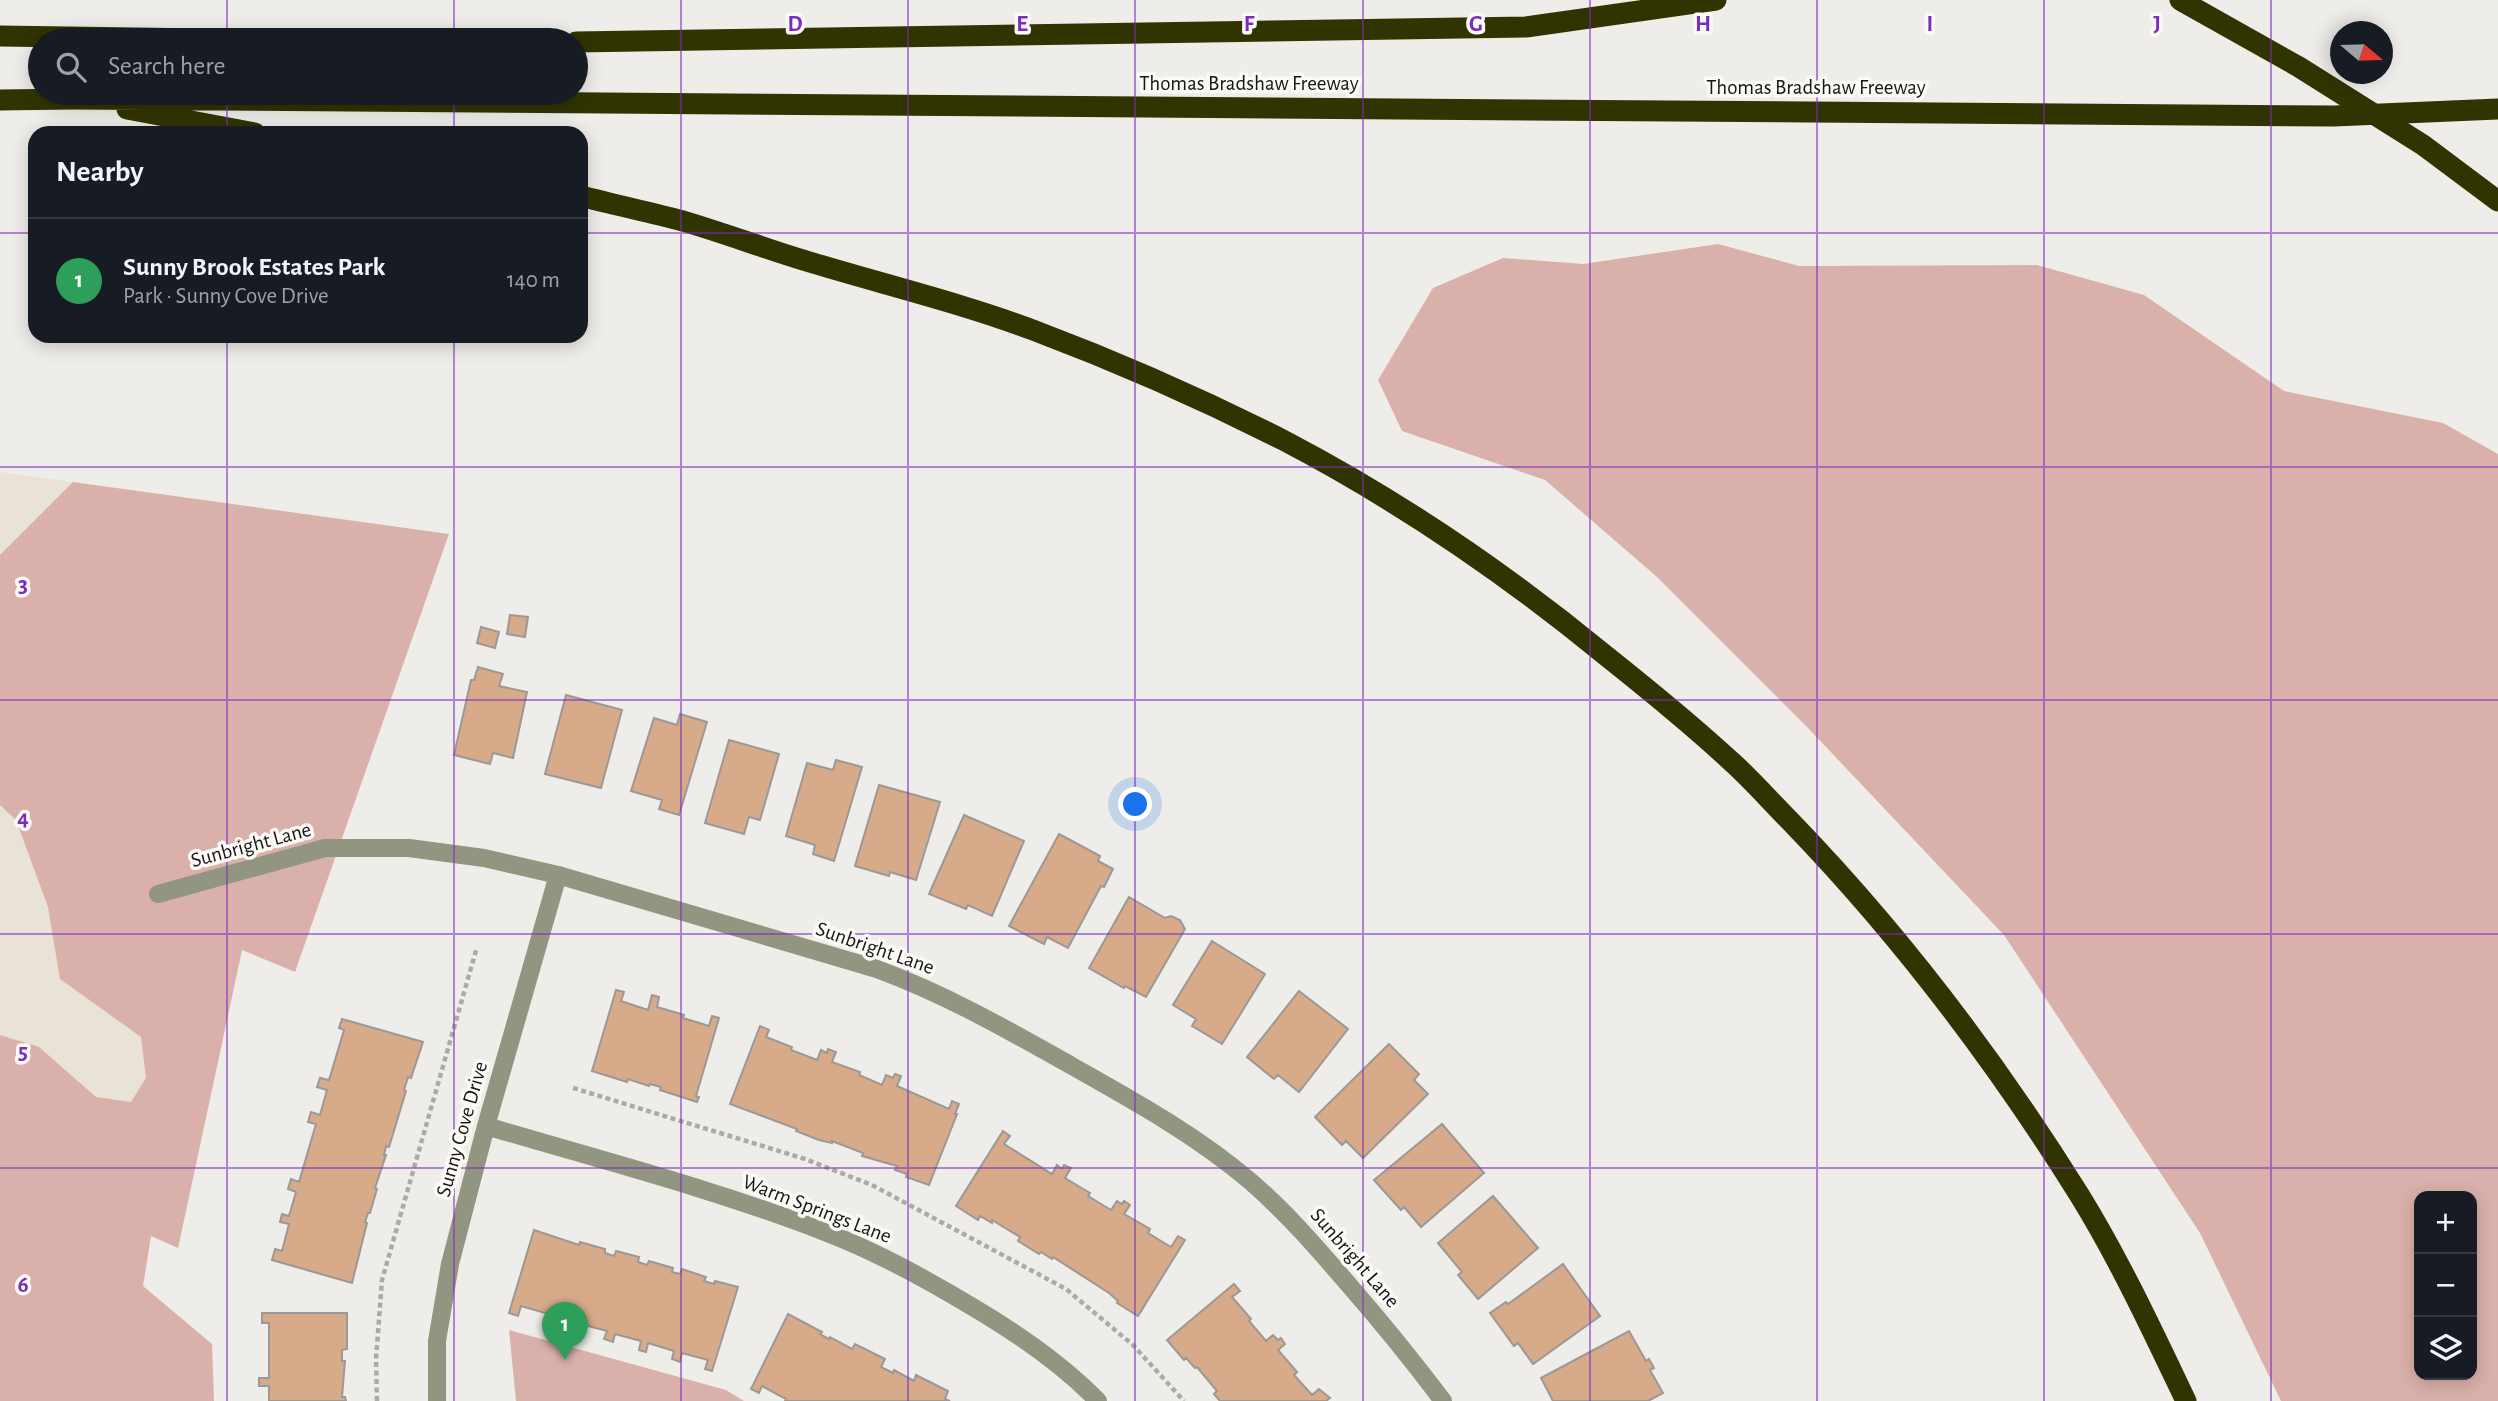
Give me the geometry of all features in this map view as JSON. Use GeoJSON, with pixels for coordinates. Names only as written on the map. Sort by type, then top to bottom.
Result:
{"type":"FeatureCollection","features":[{"type":"Feature","properties":{"kind":"highway"},"geometry":{"type":"LineString","coordinates":[[588,42],[1525,27],[1716,0]]}},
{"type":"Feature","properties":{"kind":"highway"},"geometry":{"type":"LineString","coordinates":[[2180,0],[2299,67],[2412,138],[2498,201]]}},
{"type":"Feature","properties":{"kind":"highway"},"geometry":{"type":"LineString","coordinates":[[0,36],[28,36]]}},
{"type":"Feature","properties":{"kind":"highway","name":"Thomas Bradshaw Freeway"},"geometry":{"type":"LineString","coordinates":[[0,100],[28,100]]}},
{"type":"Feature","properties":{"kind":"highway","name":"Thomas Bradshaw Freeway"},"geometry":{"type":"LineString","coordinates":[[588,103],[2334,116],[2498,109]]}},
{"type":"Feature","properties":{"kind":"highway"},"geometry":{"type":"LineString","coordinates":[[106,105],[217,126]]}},
{"type":"Feature","properties":{"kind":"highway"},"geometry":{"type":"LineString","coordinates":[[588,198],[683,221],[812,262],[913,290],[1030,329],[1124,367],[1283,440],[1359,482],[1468,550],[1564,621],[1736,766],[1830,862],[1915,962],[2002,1078],[2082,1200],[2137,1300],[2186,1401]]}},
{"type":"Feature","properties":{"kind":"street","name":"Sunbright Lane"},"geometry":{"type":"LineString","coordinates":[[159,894],[325,848],[409,848],[484,858],[558,874],[877,969],[927,988],[979,1014],[1161,1116],[1209,1148],[1300,1227],[1406,1352],[1443,1401]]}},
{"type":"Feature","properties":{"kind":"street","name":"Sunny Cove Drive"},"geometry":{"type":"LineString","coordinates":[[437,1401],[437,1341],[450,1265],[486,1126],[558,874]]}},
{"type":"Feature","properties":{"kind":"street","name":"Warm Springs Lane"},"geometry":{"type":"LineString","coordinates":[[486,1126],[752,1206],[832,1234],[925,1278],[1018,1334],[1082,1384],[1098,1401]]}},
{"type":"Feature","properties":{"kind":"path"},"geometry":{"type":"LineString","coordinates":[[377,1401],[376,1359],[382,1280],[477,947]]}},
{"type":"Feature","properties":{"kind":"path"},"geometry":{"type":"LineString","coordinates":[[573,1087],[805,1159],[872,1185],[1066,1289],[1133,1345],[1184,1401]]}},
{"type":"Feature","properties":{"kind":"shaded area"},"geometry":{"type":"Polygon","coordinates":[[[1718,244],[1799,266],[2037,265],[2144,295],[2284,391],[2443,423],[2498,454],[2498,1401],[2281,1401],[2200,1233],[2004,935],[1809,729],[1657,577],[1545,480],[1402,431],[1378,380],[1433,288],[1503,258],[1583,264],[1718,244]]]}},
{"type":"Feature","properties":{"kind":"shaded area"},"geometry":{"type":"Polygon","coordinates":[[[0,472],[73,482],[0,726],[0,472]]]}},
{"type":"Feature","properties":{"kind":"shaded area"},"geometry":{"type":"Polygon","coordinates":[[[73,482],[449,534],[295,972],[242,950],[178,1248],[151,1236],[143,1286],[212,1344],[214,1401],[0,1401],[0,1035],[39,1047],[96,1097],[131,1102],[146,1078],[141,1037],[60,979],[48,907],[16,820],[0,805],[0,555],[73,482]]]}},
{"type":"Feature","properties":{"kind":"shaded area"},"geometry":{"type":"Polygon","coordinates":[[[0,783],[242,950],[178,1248],[151,1235],[143,1286],[0,1189],[0,783]]]}},
{"type":"Feature","properties":{"kind":"shaded area"},"geometry":{"type":"Polygon","coordinates":[[[509,1330],[726,1390],[744,1401],[516,1401],[509,1330]]]}},
{"type":"Feature","properties":{"kind":"building"},"geometry":{"type":"Polygon","coordinates":[[[510,615],[528,617],[525,637],[507,634],[510,615]]]}},
{"type":"Feature","properties":{"kind":"building"},"geometry":{"type":"Polygon","coordinates":[[[481,627],[499,632],[495,648],[477,643],[481,627]]]}},
{"type":"Feature","properties":{"kind":"building"},"geometry":{"type":"Polygon","coordinates":[[[478,667],[503,674],[499,686],[527,692],[513,758],[493,753],[490,764],[454,755],[471,680],[474,680],[478,667]]]}},
{"type":"Feature","properties":{"kind":"building"},"geometry":{"type":"Polygon","coordinates":[[[566,695],[622,710],[601,788],[545,774],[566,695]]]}},
{"type":"Feature","properties":{"kind":"building"},"geometry":{"type":"Polygon","coordinates":[[[680,714],[707,722],[679,815],[659,809],[662,800],[631,791],[654,718],[677,725],[680,714]]]}},
{"type":"Feature","properties":{"kind":"building"},"geometry":{"type":"Polygon","coordinates":[[[729,740],[779,754],[760,820],[749,817],[744,834],[705,823],[729,740]]]}},
{"type":"Feature","properties":{"kind":"building"},"geometry":{"type":"Polygon","coordinates":[[[836,760],[862,767],[834,861],[813,854],[815,845],[786,836],[807,763],[833,770],[836,760]]]}},
{"type":"Feature","properties":{"kind":"building"},"geometry":{"type":"Polygon","coordinates":[[[879,785],[940,802],[916,880],[890,872],[889,876],[855,866],[879,785]]]}},
{"type":"Feature","properties":{"kind":"building"},"geometry":{"type":"Polygon","coordinates":[[[964,815],[1024,841],[992,916],[968,905],[966,909],[929,894],[964,815]]]}},
{"type":"Feature","properties":{"kind":"building"},"geometry":{"type":"Polygon","coordinates":[[[1059,834],[1100,856],[1098,861],[1113,869],[1068,948],[1047,937],[1044,944],[1009,926],[1059,834]]]}},
{"type":"Feature","properties":{"kind":"building"},"geometry":{"type":"Polygon","coordinates":[[[1129,897],[1165,918],[1171,916],[1180,920],[1185,929],[1146,997],[1089,968],[1129,897]]]}},
{"type":"Feature","properties":{"kind":"building"},"geometry":{"type":"Polygon","coordinates":[[[1212,941],[1265,974],[1222,1044],[1192,1026],[1196,1019],[1173,1005],[1212,941]]]}},
{"type":"Feature","properties":{"kind":"building"},"geometry":{"type":"Polygon","coordinates":[[[616,990],[624,992],[621,1001],[648,1010],[652,995],[659,997],[657,1007],[684,1015],[683,1018],[709,1026],[712,1016],[719,1018],[696,1096],[699,1097],[697,1102],[660,1090],[661,1087],[628,1079],[627,1082],[592,1071],[616,990]]]}},
{"type":"Feature","properties":{"kind":"building"},"geometry":{"type":"Polygon","coordinates":[[[1299,991],[1348,1029],[1299,1092],[1278,1075],[1274,1079],[1247,1057],[1299,991]]]}},
{"type":"Feature","properties":{"kind":"building"},"geometry":{"type":"Polygon","coordinates":[[[342,1019],[423,1042],[411,1078],[408,1077],[389,1147],[386,1146],[386,1155],[365,1222],[367,1223],[352,1283],[272,1260],[275,1249],[282,1251],[289,1224],[280,1222],[282,1214],[289,1216],[296,1192],[288,1189],[291,1179],[299,1182],[316,1124],[308,1122],[311,1112],[320,1115],[327,1090],[317,1087],[320,1078],[329,1080],[344,1030],[339,1028],[342,1019]]]}},
{"type":"Feature","properties":{"kind":"building"},"geometry":{"type":"Polygon","coordinates":[[[760,1026],[769,1030],[766,1037],[792,1047],[791,1050],[817,1060],[821,1050],[827,1053],[828,1049],[836,1052],[832,1062],[860,1072],[859,1075],[882,1085],[886,1075],[893,1078],[895,1074],[901,1076],[897,1086],[949,1109],[952,1101],[959,1104],[929,1185],[906,1177],[907,1174],[895,1170],[897,1166],[862,1156],[863,1153],[832,1141],[819,1140],[730,1104],[760,1026]]]}},
{"type":"Feature","properties":{"kind":"building"},"geometry":{"type":"Polygon","coordinates":[[[1389,1044],[1419,1074],[1414,1080],[1428,1094],[1363,1158],[1346,1141],[1342,1145],[1315,1117],[1389,1044]]]}},
{"type":"Feature","properties":{"kind":"building"},"geometry":{"type":"Polygon","coordinates":[[[1442,1124],[1484,1173],[1421,1227],[1404,1207],[1401,1210],[1374,1180],[1442,1124]]]}},
{"type":"Feature","properties":{"kind":"building"},"geometry":{"type":"Polygon","coordinates":[[[1003,1131],[1010,1136],[1004,1144],[1052,1174],[1057,1165],[1062,1169],[1064,1165],[1071,1168],[1065,1178],[1111,1210],[1117,1201],[1130,1205],[1124,1214],[1150,1229],[1148,1233],[1171,1247],[1178,1236],[1185,1240],[1138,1316],[1117,1303],[1109,1293],[1053,1257],[1052,1259],[1041,1252],[1039,1254],[1018,1241],[1020,1237],[992,1220],[992,1223],[980,1216],[978,1220],[956,1206],[1003,1131]]]}},
{"type":"Feature","properties":{"kind":"building"},"geometry":{"type":"Polygon","coordinates":[[[1493,1196],[1538,1248],[1478,1299],[1458,1275],[1462,1272],[1438,1243],[1493,1196]]]}},
{"type":"Feature","properties":{"kind":"building"},"geometry":{"type":"Polygon","coordinates":[[[534,1230],[579,1245],[580,1242],[605,1249],[605,1253],[614,1256],[616,1251],[639,1257],[638,1262],[647,1265],[649,1261],[673,1268],[672,1272],[680,1274],[682,1269],[706,1277],[704,1281],[714,1284],[715,1281],[738,1287],[712,1371],[705,1369],[708,1360],[682,1353],[680,1362],[672,1359],[674,1351],[648,1343],[646,1352],[639,1350],[641,1341],[615,1334],[613,1342],[604,1339],[607,1331],[581,1324],[579,1333],[570,1331],[573,1321],[521,1306],[518,1316],[509,1313],[534,1230]]]}},
{"type":"Feature","properties":{"kind":"building"},"geometry":{"type":"Polygon","coordinates":[[[1563,1264],[1600,1316],[1533,1364],[1518,1343],[1514,1346],[1490,1313],[1506,1302],[1508,1304],[1563,1264]]]}},
{"type":"Feature","properties":{"kind":"building"},"geometry":{"type":"Polygon","coordinates":[[[1234,1284],[1240,1291],[1232,1297],[1266,1341],[1273,1335],[1278,1340],[1281,1338],[1285,1344],[1278,1350],[1297,1372],[1294,1375],[1312,1395],[1319,1389],[1330,1398],[1326,1401],[1220,1401],[1214,1394],[1217,1391],[1197,1367],[1186,1358],[1184,1360],[1167,1340],[1234,1284]]]}},
{"type":"Feature","properties":{"kind":"building"},"geometry":{"type":"Polygon","coordinates":[[[262,1313],[347,1313],[347,1349],[342,1350],[342,1361],[345,1361],[342,1397],[345,1397],[346,1401],[269,1401],[269,1386],[259,1386],[259,1378],[269,1378],[269,1323],[262,1323],[262,1313]]]}},
{"type":"Feature","properties":{"kind":"building"},"geometry":{"type":"Polygon","coordinates":[[[788,1314],[822,1332],[820,1334],[829,1339],[830,1337],[852,1349],[855,1344],[885,1359],[881,1367],[893,1373],[894,1370],[914,1381],[916,1375],[948,1391],[945,1399],[950,1401],[785,1401],[786,1399],[762,1386],[759,1393],[751,1389],[788,1314]]]}},
{"type":"Feature","properties":{"kind":"building"},"geometry":{"type":"Polygon","coordinates":[[[1629,1331],[1646,1361],[1649,1359],[1654,1368],[1650,1370],[1663,1393],[1648,1401],[1553,1401],[1541,1378],[1629,1331]]]}},
{"type":"Feature","properties":{"kind":"place","name":"Sunny Brook Estates Park"},"geometry":{"type":"Point","coordinates":[565,1360]}}]}
